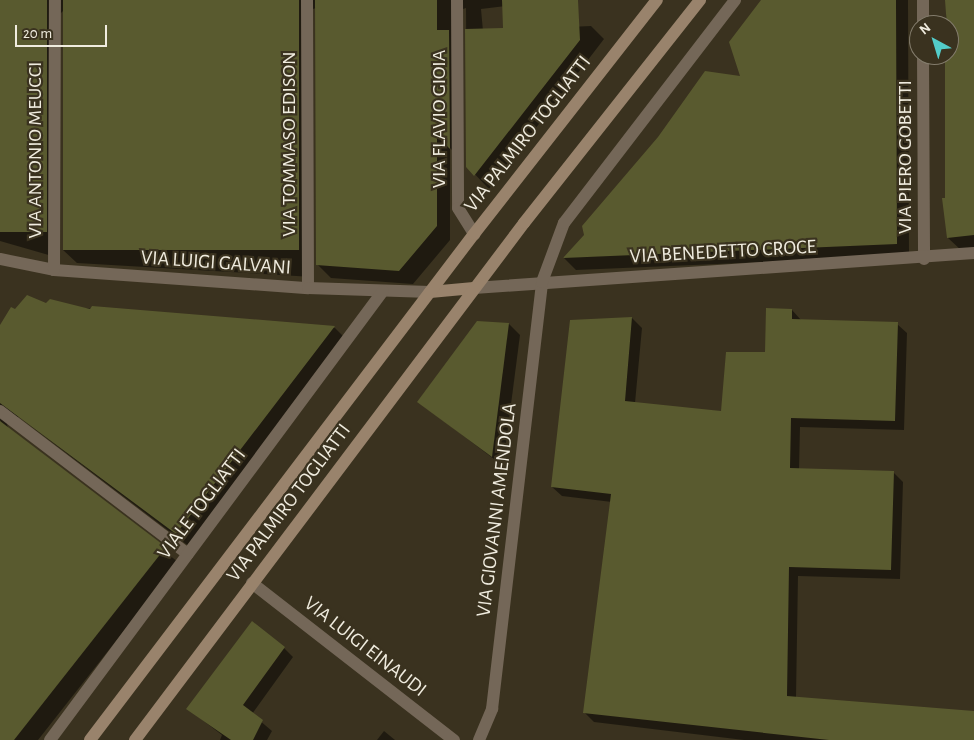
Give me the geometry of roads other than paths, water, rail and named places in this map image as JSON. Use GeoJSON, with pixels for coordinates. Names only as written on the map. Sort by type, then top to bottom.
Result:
{"type":"FeatureCollection","features":[{"type":"Feature","properties":{"kind":"main road","name":"VIA PALMIRO TOGLIATTI"},"geometry":{"type":"LineString","coordinates":[[90,740],[474,234],[657,0]]}},
{"type":"Feature","properties":{"kind":"main road","name":"VIA PALMIRO TOGLIATTI"},"geometry":{"type":"LineString","coordinates":[[135,740],[474,288],[700,0]]}},
{"type":"Feature","properties":{"kind":"main road"},"geometry":{"type":"LineString","coordinates":[[430,292],[474,288]]}},
{"type":"Feature","properties":{"kind":"street","name":"VIA ANTONIO MEUCCI"},"geometry":{"type":"LineString","coordinates":[[54,270],[55,0]]}},
{"type":"Feature","properties":{"kind":"street","name":"VIA TOMMASO EDISON"},"geometry":{"type":"LineString","coordinates":[[307,0],[308,288]]}},
{"type":"Feature","properties":{"kind":"street","name":"VIA FLAVIO GIOIA"},"geometry":{"type":"LineString","coordinates":[[457,0],[458,208],[474,234]]}},
{"type":"Feature","properties":{"kind":"street","name":"VIA GIOVANNI AMENDOLA"},"geometry":{"type":"LineString","coordinates":[[479,740],[492,710],[542,282],[564,223],[735,0]]}},
{"type":"Feature","properties":{"kind":"street"},"geometry":{"type":"LineString","coordinates":[[923,0],[923,15]]}},
{"type":"Feature","properties":{"kind":"street","name":"VIA PIERO GOBETTI"},"geometry":{"type":"LineString","coordinates":[[923,65],[924,259]]}},
{"type":"Feature","properties":{"kind":"street","name":"VIA BENEDETTO CROCE"},"geometry":{"type":"LineString","coordinates":[[474,288],[542,282],[924,259],[974,253]]}},
{"type":"Feature","properties":{"kind":"street","name":"VIA LUIGI GALVANI"},"geometry":{"type":"LineString","coordinates":[[0,259],[54,270],[308,288],[430,292]]}},
{"type":"Feature","properties":{"kind":"street","name":"VIALE TOGLIATTI"},"geometry":{"type":"LineString","coordinates":[[50,740],[383,291]]}},
{"type":"Feature","properties":{"kind":"street"},"geometry":{"type":"LineString","coordinates":[[0,411],[188,554]]}},
{"type":"Feature","properties":{"kind":"street","name":"VIA LUIGI EINAUDI"},"geometry":{"type":"LineString","coordinates":[[252,583],[454,740]]}}]}
